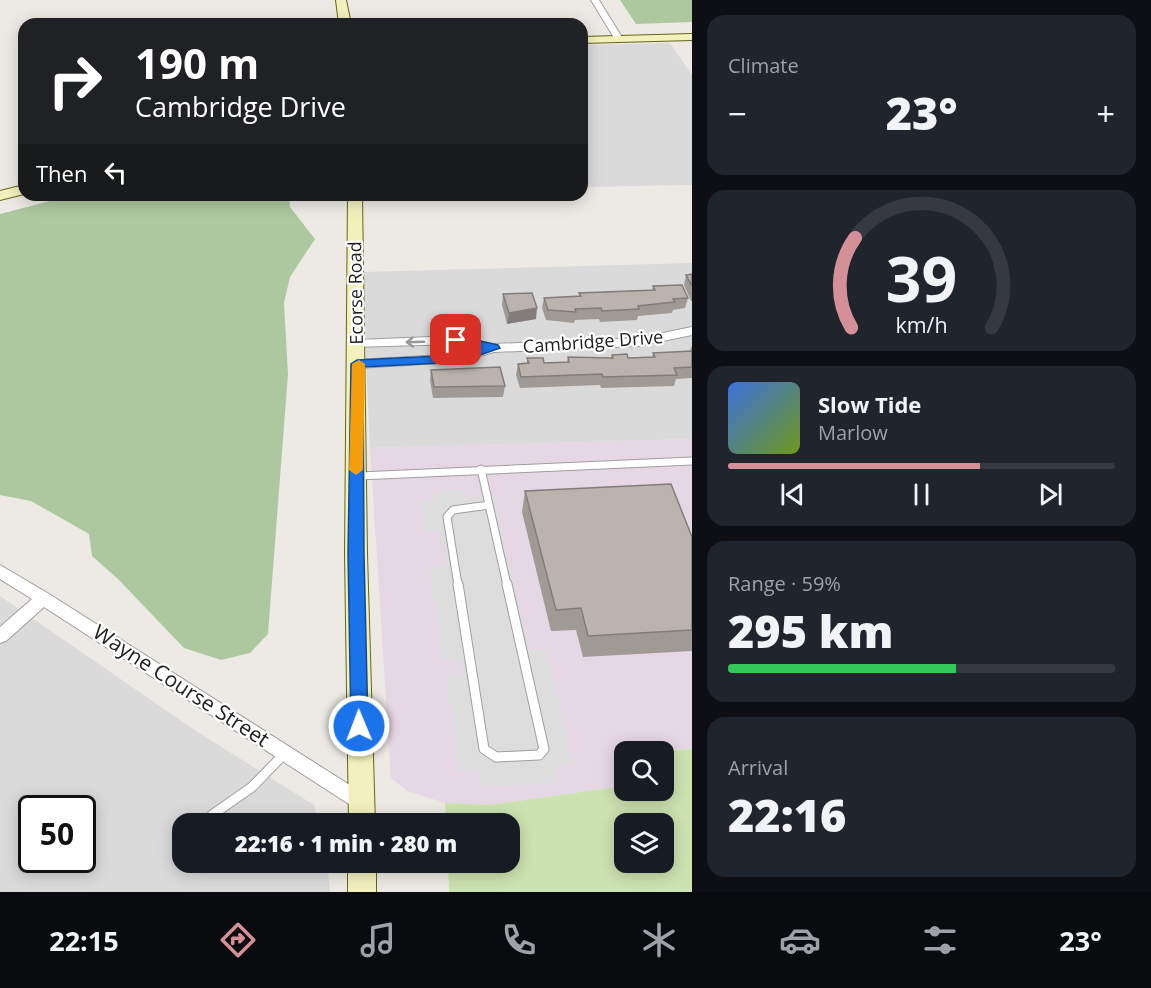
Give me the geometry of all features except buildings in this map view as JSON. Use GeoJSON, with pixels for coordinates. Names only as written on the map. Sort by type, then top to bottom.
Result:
{"type":"FeatureCollection","features":[{"type":"Feature","properties":{"kind":"main road"},"geometry":{"type":"LineString","coordinates":[[341,0],[344,18]]}},
{"type":"Feature","properties":{"kind":"main road"},"geometry":{"type":"LineString","coordinates":[[588,40],[692,37]]}},
{"type":"Feature","properties":{"kind":"main road"},"geometry":{"type":"LineString","coordinates":[[0,196],[18,191]]}},
{"type":"Feature","properties":{"kind":"main road","name":"Ecorse Road"},"geometry":{"type":"LineString","coordinates":[[355,201],[356,476],[362,813]]}},
{"type":"Feature","properties":{"kind":"main road"},"geometry":{"type":"LineString","coordinates":[[362,873],[362,892]]}},
{"type":"Feature","properties":{"kind":"street"},"geometry":{"type":"LineString","coordinates":[[596,0],[619,39]]}},
{"type":"Feature","properties":{"kind":"street","name":"Cambridge Drive"},"geometry":{"type":"LineString","coordinates":[[357,354],[460,358],[494,348],[639,342],[692,331]]}},
{"type":"Feature","properties":{"kind":"street","name":"Cambridge Drive"},"geometry":{"type":"LineString","coordinates":[[357,354],[456,340],[494,348]]}},
{"type":"Feature","properties":{"kind":"street","name":"Wayne Course Street"},"geometry":{"type":"LineString","coordinates":[[0,571],[285,753],[362,813]]}},
{"type":"Feature","properties":{"kind":"street"},"geometry":{"type":"LineString","coordinates":[[0,636],[44,598]]}},
{"type":"Feature","properties":{"kind":"lane"},"geometry":{"type":"LineString","coordinates":[[356,476],[692,461]]}},
{"type":"Feature","properties":{"kind":"lane"},"geometry":{"type":"LineString","coordinates":[[481,469],[544,749],[539,755],[496,757],[484,749],[447,517],[453,510],[489,505]]}},
{"type":"Feature","properties":{"kind":"lane"},"geometry":{"type":"LineString","coordinates":[[215,813],[238,800],[259,783],[285,753]]}},
{"type":"Feature","properties":{"kind":"shaded area"},"geometry":{"type":"Polygon","coordinates":[[[670,43],[692,75],[692,185],[588,187],[588,45],[670,43]]]}},
{"type":"Feature","properties":{"kind":"shaded area"},"geometry":{"type":"Polygon","coordinates":[[[692,263],[692,439],[370,448],[362,272],[692,263]]]}},
{"type":"Feature","properties":{"kind":"shaded area"},"geometry":{"type":"Polygon","coordinates":[[[692,439],[692,749],[674,750],[674,741],[614,741],[614,787],[490,805],[445,803],[407,791],[391,778],[370,448],[692,439]]]}},
{"type":"Feature","properties":{"kind":"shaded area"},"geometry":{"type":"Polygon","coordinates":[[[463,489],[467,500],[475,496],[494,496],[529,649],[547,650],[574,765],[557,766],[558,783],[483,787],[478,771],[459,771],[446,676],[460,675],[463,671],[459,660],[443,660],[429,568],[443,566],[445,563],[439,532],[424,531],[420,503],[435,501],[434,491],[463,489]]]}},
{"type":"Feature","properties":{"kind":"shaded area"},"geometry":{"type":"Polygon","coordinates":[[[0,596],[196,731],[314,805],[316,813],[172,813],[172,873],[328,873],[330,892],[0,892],[0,596]]]}},
{"type":"Feature","properties":{"kind":"green space"},"geometry":{"type":"Polygon","coordinates":[[[620,0],[692,0],[692,22],[636,24],[620,0]]]}},
{"type":"Feature","properties":{"kind":"green space"},"geometry":{"type":"Polygon","coordinates":[[[50,201],[290,201],[290,207],[315,239],[290,277],[284,303],[288,374],[268,634],[250,653],[221,660],[184,648],[118,579],[92,556],[89,534],[31,501],[0,495],[0,214],[50,201]]]}},
{"type":"Feature","properties":{"kind":"green space"},"geometry":{"type":"Polygon","coordinates":[[[692,749],[692,892],[449,892],[448,873],[520,873],[520,813],[446,813],[445,803],[490,805],[614,787],[614,801],[674,801],[674,750],[692,749]]]}},
{"type":"Feature","properties":{"kind":"slow traffic"},"geometry":{"type":"LineString","coordinates":[[356,470],[357,364],[359,364]]}},
{"type":"Feature","properties":{"kind":"route"},"geometry":{"type":"LineString","coordinates":[[359,726],[356,554],[357,364],[460,358],[494,348],[456,340]]}}]}
